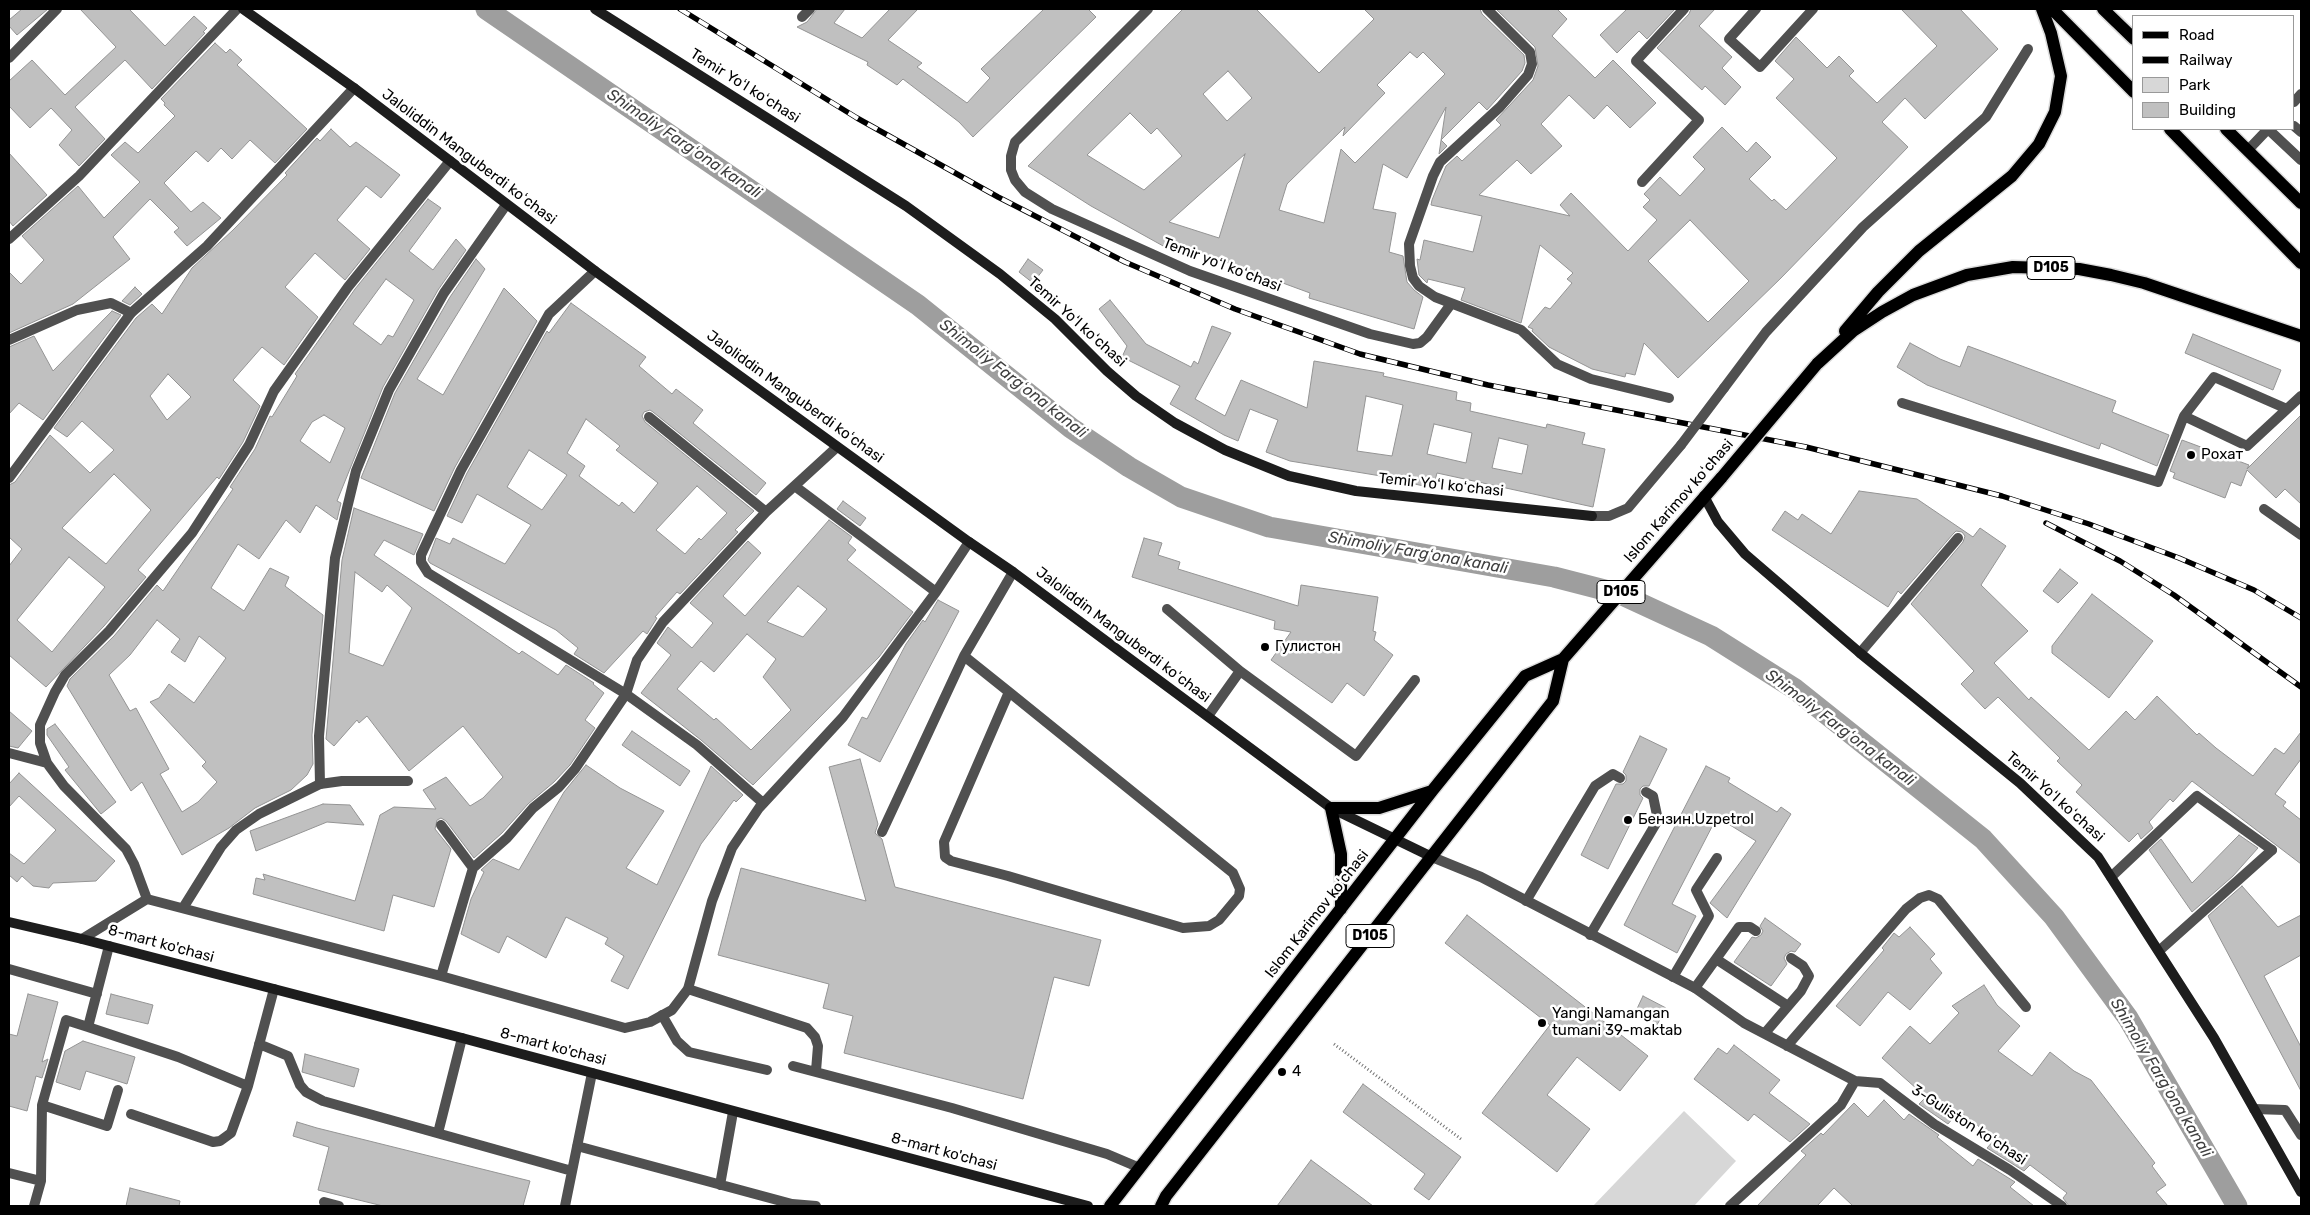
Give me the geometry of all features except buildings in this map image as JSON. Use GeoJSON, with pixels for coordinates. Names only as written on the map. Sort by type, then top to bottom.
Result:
{"type":"FeatureCollection","features":[{"type":"Feature","properties":{"kind":"main road","name":"D105"},"geometry":{"type":"LineString","coordinates":[[1818,364],[1878,292],[1912,258],[2012,176],[2039,144],[2055,112],[2061,76],[2051,33],[2042,9]]}},
{"type":"Feature","properties":{"kind":"main road"},"geometry":{"type":"LineString","coordinates":[[2052,9],[2132,90]]}},
{"type":"Feature","properties":{"kind":"main road"},"geometry":{"type":"LineString","coordinates":[[2103,9],[2132,37]]}},
{"type":"Feature","properties":{"kind":"main road"},"geometry":{"type":"LineString","coordinates":[[2171,130],[2301,263]]}},
{"type":"Feature","properties":{"kind":"main road"},"geometry":{"type":"LineString","coordinates":[[2227,130],[2301,202]]}},
{"type":"Feature","properties":{"kind":"main road","name":"D105"},"geometry":{"type":"LineString","coordinates":[[1818,364],[1853,331],[1913,295],[1938,284],[1967,275],[2013,267],[2079,269],[2119,277],[2144,283],[2301,336]]}},
{"type":"Feature","properties":{"kind":"main road","name":"Islom Karimov koʻchasi"},"geometry":{"type":"LineString","coordinates":[[1161,1206],[1172,1188],[1553,701],[1564,659],[1818,364]]}},
{"type":"Feature","properties":{"kind":"main road","name":"Islom Karimov koʻchasi"},"geometry":{"type":"LineString","coordinates":[[1110,1206],[1432,791],[1525,676],[1564,659]]}},
{"type":"Feature","properties":{"kind":"main road"},"geometry":{"type":"LineString","coordinates":[[1341,909],[1341,854],[1331,808],[1379,808],[1432,791]]}},
{"type":"Feature","properties":{"kind":"street"},"geometry":{"type":"LineString","coordinates":[[9,58],[57,9]]}},
{"type":"Feature","properties":{"kind":"street"},"geometry":{"type":"LineString","coordinates":[[9,239],[80,176],[237,9]]}},
{"type":"Feature","properties":{"kind":"street","name":"Jaloliddin Manguberdi koʻchasi"},"geometry":{"type":"LineString","coordinates":[[243,9],[354,88],[595,271],[1013,572],[1331,808],[1432,857]]}},
{"type":"Feature","properties":{"kind":"street","name":"Temir Yoʻl koʻchasi"},"geometry":{"type":"LineString","coordinates":[[595,9],[906,206],[1000,274],[1048,313],[1107,371],[1136,396],[1175,423],[1225,450],[1290,476],[1356,491],[1592,516],[1609,516],[1628,508],[1681,445],[1766,332],[1863,227],[1986,117],[2028,49]]}},
{"type":"Feature","properties":{"kind":"street","name":"Temir yoʻl koʻchasi"},"geometry":{"type":"LineString","coordinates":[[1148,9],[1015,142],[1011,156],[1011,170],[1015,180],[1025,192],[1052,209],[1190,271],[1370,334],[1412,344],[1420,343],[1428,337],[1451,304]]}},
{"type":"Feature","properties":{"kind":"street"},"geometry":{"type":"LineString","coordinates":[[1487,9],[1530,52],[1532,64],[1528,75],[1500,107],[1440,162],[1433,176],[1409,244],[1410,266],[1413,278],[1427,292],[1451,304],[1521,330],[1557,364],[1591,379],[1669,398]]}},
{"type":"Feature","properties":{"kind":"street"},"geometry":{"type":"LineString","coordinates":[[1756,9],[1729,39],[1760,67],[1814,9]]}},
{"type":"Feature","properties":{"kind":"street"},"geometry":{"type":"LineString","coordinates":[[1642,182],[1699,120],[1636,61],[1683,10]]}},
{"type":"Feature","properties":{"kind":"street"},"geometry":{"type":"LineString","coordinates":[[9,478],[131,313],[207,246],[354,88]]}},
{"type":"Feature","properties":{"kind":"street"},"geometry":{"type":"LineString","coordinates":[[2248,150],[2267,130]]}},
{"type":"Feature","properties":{"kind":"street"},"geometry":{"type":"LineString","coordinates":[[2269,130],[2301,160]]}},
{"type":"Feature","properties":{"kind":"street"},"geometry":{"type":"LineString","coordinates":[[147,899],[134,864],[126,849],[64,786],[47,764],[40,743],[40,725],[65,675],[109,631],[192,532],[249,445],[274,391],[348,287],[450,161]]}},
{"type":"Feature","properties":{"kind":"street"},"geometry":{"type":"LineString","coordinates":[[320,784],[320,736],[334,558],[356,471],[389,390],[444,293],[506,205]]}},
{"type":"Feature","properties":{"kind":"street"},"geometry":{"type":"LineString","coordinates":[[595,271],[549,314],[461,470],[421,555],[421,562],[428,572],[626,694],[697,745],[764,803]]}},
{"type":"Feature","properties":{"kind":"street"},"geometry":{"type":"LineString","coordinates":[[9,340],[77,310],[111,303],[131,313]]}},
{"type":"Feature","properties":{"kind":"street"},"geometry":{"type":"LineString","coordinates":[[1902,403],[2158,482],[2184,416],[2214,377],[2287,409]]}},
{"type":"Feature","properties":{"kind":"street"},"geometry":{"type":"LineString","coordinates":[[2184,416],[2247,446],[2301,396]]}},
{"type":"Feature","properties":{"kind":"street"},"geometry":{"type":"LineString","coordinates":[[649,417],[766,512]]}},
{"type":"Feature","properties":{"kind":"street"},"geometry":{"type":"LineString","coordinates":[[441,976],[473,868],[507,838],[533,808],[559,787],[575,769],[626,694],[637,660],[662,622],[766,512],[796,487],[838,447]]}},
{"type":"Feature","properties":{"kind":"street"},"geometry":{"type":"LineString","coordinates":[[796,487],[936,592]]}},
{"type":"Feature","properties":{"kind":"street","name":"Temir Yoʻl koʻchasi"},"geometry":{"type":"LineString","coordinates":[[1704,496],[1718,522],[1744,554],[1860,653],[2020,783],[2098,857],[2160,950],[2214,1038],[2301,1192]]}},
{"type":"Feature","properties":{"kind":"street"},"geometry":{"type":"LineString","coordinates":[[2264,509],[2301,535]]}},
{"type":"Feature","properties":{"kind":"street"},"geometry":{"type":"LineString","coordinates":[[1860,653],[1958,538]]}},
{"type":"Feature","properties":{"kind":"street"},"geometry":{"type":"LineString","coordinates":[[82,939],[147,899],[441,976],[625,1028],[650,1022],[672,1010],[688,989],[712,901],[732,848],[764,803],[843,717],[936,592],[969,542]]}},
{"type":"Feature","properties":{"kind":"street"},"geometry":{"type":"LineString","coordinates":[[882,832],[964,656],[1013,572]]}},
{"type":"Feature","properties":{"kind":"street"},"geometry":{"type":"LineString","coordinates":[[1167,609],[1240,671],[1356,756],[1415,680]]}},
{"type":"Feature","properties":{"kind":"street"},"geometry":{"type":"LineString","coordinates":[[964,656],[1010,692],[1233,873],[1240,889],[1239,896],[1219,920],[1208,926],[1183,928],[1008,876],[951,862],[945,856],[944,842],[1010,692]]}},
{"type":"Feature","properties":{"kind":"street"},"geometry":{"type":"LineString","coordinates":[[1208,716],[1240,671]]}},
{"type":"Feature","properties":{"kind":"street"},"geometry":{"type":"LineString","coordinates":[[9,753],[47,764]]}},
{"type":"Feature","properties":{"kind":"street"},"geometry":{"type":"LineString","coordinates":[[1526,901],[1595,786],[1613,774],[1620,778]]}},
{"type":"Feature","properties":{"kind":"street"},"geometry":{"type":"LineString","coordinates":[[183,908],[220,847],[236,830],[259,814],[320,784],[342,781],[408,781]]}},
{"type":"Feature","properties":{"kind":"street"},"geometry":{"type":"LineString","coordinates":[[1590,935],[1658,820],[1653,796],[1646,792]]}},
{"type":"Feature","properties":{"kind":"street"},"geometry":{"type":"LineString","coordinates":[[2111,877],[2197,796],[2272,850],[2160,950]]}},
{"type":"Feature","properties":{"kind":"street"},"geometry":{"type":"LineString","coordinates":[[441,825],[473,868]]}},
{"type":"Feature","properties":{"kind":"street"},"geometry":{"type":"LineString","coordinates":[[1432,857],[1480,876],[1590,935],[1695,988],[1744,1023],[1855,1081],[1841,1106],[1730,1206]]}},
{"type":"Feature","properties":{"kind":"street"},"geometry":{"type":"LineString","coordinates":[[1672,977],[1709,916],[1696,890],[1717,858]]}},
{"type":"Feature","properties":{"kind":"street"},"geometry":{"type":"LineString","coordinates":[[1787,1046],[1906,909],[1920,898],[1929,895],[1938,899],[2026,1007]]}},
{"type":"Feature","properties":{"kind":"street","name":"8-mart ko'chasi"},"geometry":{"type":"LineString","coordinates":[[9,922],[82,939],[462,1038],[1088,1206]]}},
{"type":"Feature","properties":{"kind":"street"},"geometry":{"type":"LineString","coordinates":[[1695,988],[1739,927],[1750,927],[1756,932]]}},
{"type":"Feature","properties":{"kind":"street"},"geometry":{"type":"LineString","coordinates":[[88,1027],[109,946]]}},
{"type":"Feature","properties":{"kind":"street"},"geometry":{"type":"LineString","coordinates":[[1716,958],[1788,1006]]}},
{"type":"Feature","properties":{"kind":"street"},"geometry":{"type":"LineString","coordinates":[[1765,1033],[1801,991],[1808,976],[1803,966],[1791,958]]}},
{"type":"Feature","properties":{"kind":"street"},"geometry":{"type":"LineString","coordinates":[[9,969],[97,994]]}},
{"type":"Feature","properties":{"kind":"street"},"geometry":{"type":"LineString","coordinates":[[131,1114],[213,1142],[220,1141],[231,1133],[248,1086],[274,989]]}},
{"type":"Feature","properties":{"kind":"street"},"geometry":{"type":"LineString","coordinates":[[688,989],[807,1028],[815,1037],[818,1046],[816,1071]]}},
{"type":"Feature","properties":{"kind":"street"},"geometry":{"type":"LineString","coordinates":[[662,1015],[677,1042],[689,1052],[766,1070]]}},
{"type":"Feature","properties":{"kind":"street"},"geometry":{"type":"LineString","coordinates":[[34,1206],[41,1181],[42,1105],[66,1020],[178,1057],[248,1086]]}},
{"type":"Feature","properties":{"kind":"street"},"geometry":{"type":"LineString","coordinates":[[438,1133],[462,1038]]}},
{"type":"Feature","properties":{"kind":"street"},"geometry":{"type":"LineString","coordinates":[[260,1044],[288,1056],[300,1085],[306,1092],[323,1101],[572,1172]]}},
{"type":"Feature","properties":{"kind":"street"},"geometry":{"type":"LineString","coordinates":[[793,1066],[1107,1154],[1140,1168]]}},
{"type":"Feature","properties":{"kind":"street"},"geometry":{"type":"LineString","coordinates":[[565,1206],[592,1073]]}},
{"type":"Feature","properties":{"kind":"street","name":"3-Guliston koʻchasi"},"geometry":{"type":"LineString","coordinates":[[1855,1081],[1880,1083],[1934,1124],[2010,1170],[2062,1206]]}},
{"type":"Feature","properties":{"kind":"street"},"geometry":{"type":"LineString","coordinates":[[42,1105],[106,1126],[118,1090]]}},
{"type":"Feature","properties":{"kind":"street"},"geometry":{"type":"LineString","coordinates":[[2254,1109],[2285,1110],[2301,1132]]}},
{"type":"Feature","properties":{"kind":"street"},"geometry":{"type":"LineString","coordinates":[[720,1184],[733,1112]]}},
{"type":"Feature","properties":{"kind":"street"},"geometry":{"type":"LineString","coordinates":[[577,1146],[792,1204],[816,1206]]}},
{"type":"Feature","properties":{"kind":"street"},"geometry":{"type":"LineString","coordinates":[[9,1173],[41,1181]]}},
{"type":"Feature","properties":{"kind":"street"},"geometry":{"type":"LineString","coordinates":[[324,1202],[339,1206]]}},
{"type":"Feature","properties":{"kind":"path"},"geometry":{"type":"LineString","coordinates":[[1334,1044],[1461,1139]]}},
{"type":"Feature","properties":{"kind":"green space"},"geometry":{"type":"Polygon","coordinates":[[[1684,1111],[1736,1161],[1694,1206],[1593,1206],[1684,1111]]]}},
{"type":"Feature","properties":{"kind":"waterway","name":"Shimoliy Fargʻona kanali"},"geometry":{"type":"LineString","coordinates":[[486,9],[918,305],[1071,428],[1129,467],[1181,497],[1269,527],[1554,577],[1620,594],[1711,636],[1795,689],[1983,839],[2054,917],[2128,1018],[2237,1206]]}},
{"type":"Feature","properties":{"kind":"railway"},"geometry":{"type":"LineString","coordinates":[[680,9],[857,118],[998,197],[1125,262],[1235,309],[1360,354],[1488,385],[1806,447],[2002,496],[2089,524],[2179,558],[2254,590],[2301,618]]}},
{"type":"Feature","properties":{"kind":"railway"},"geometry":{"type":"LineString","coordinates":[[2046,523],[2120,561],[2174,595],[2301,687]]}},
{"type":"Feature","properties":{"kind":"place","name":"Рохат"},"geometry":{"type":"Point","coordinates":[2191,455]}},
{"type":"Feature","properties":{"kind":"place","name":"Гулистон"},"geometry":{"type":"Point","coordinates":[1265,647]}},
{"type":"Feature","properties":{"kind":"place","name":"Бензин.Uzpetrol"},"geometry":{"type":"Point","coordinates":[1628,820]}},
{"type":"Feature","properties":{"kind":"place","name":"Yangi Namangan tumani 39-maktab"},"geometry":{"type":"Point","coordinates":[1542,1023]}},
{"type":"Feature","properties":{"kind":"place","name":"4"},"geometry":{"type":"Point","coordinates":[1282,1072]}}]}
